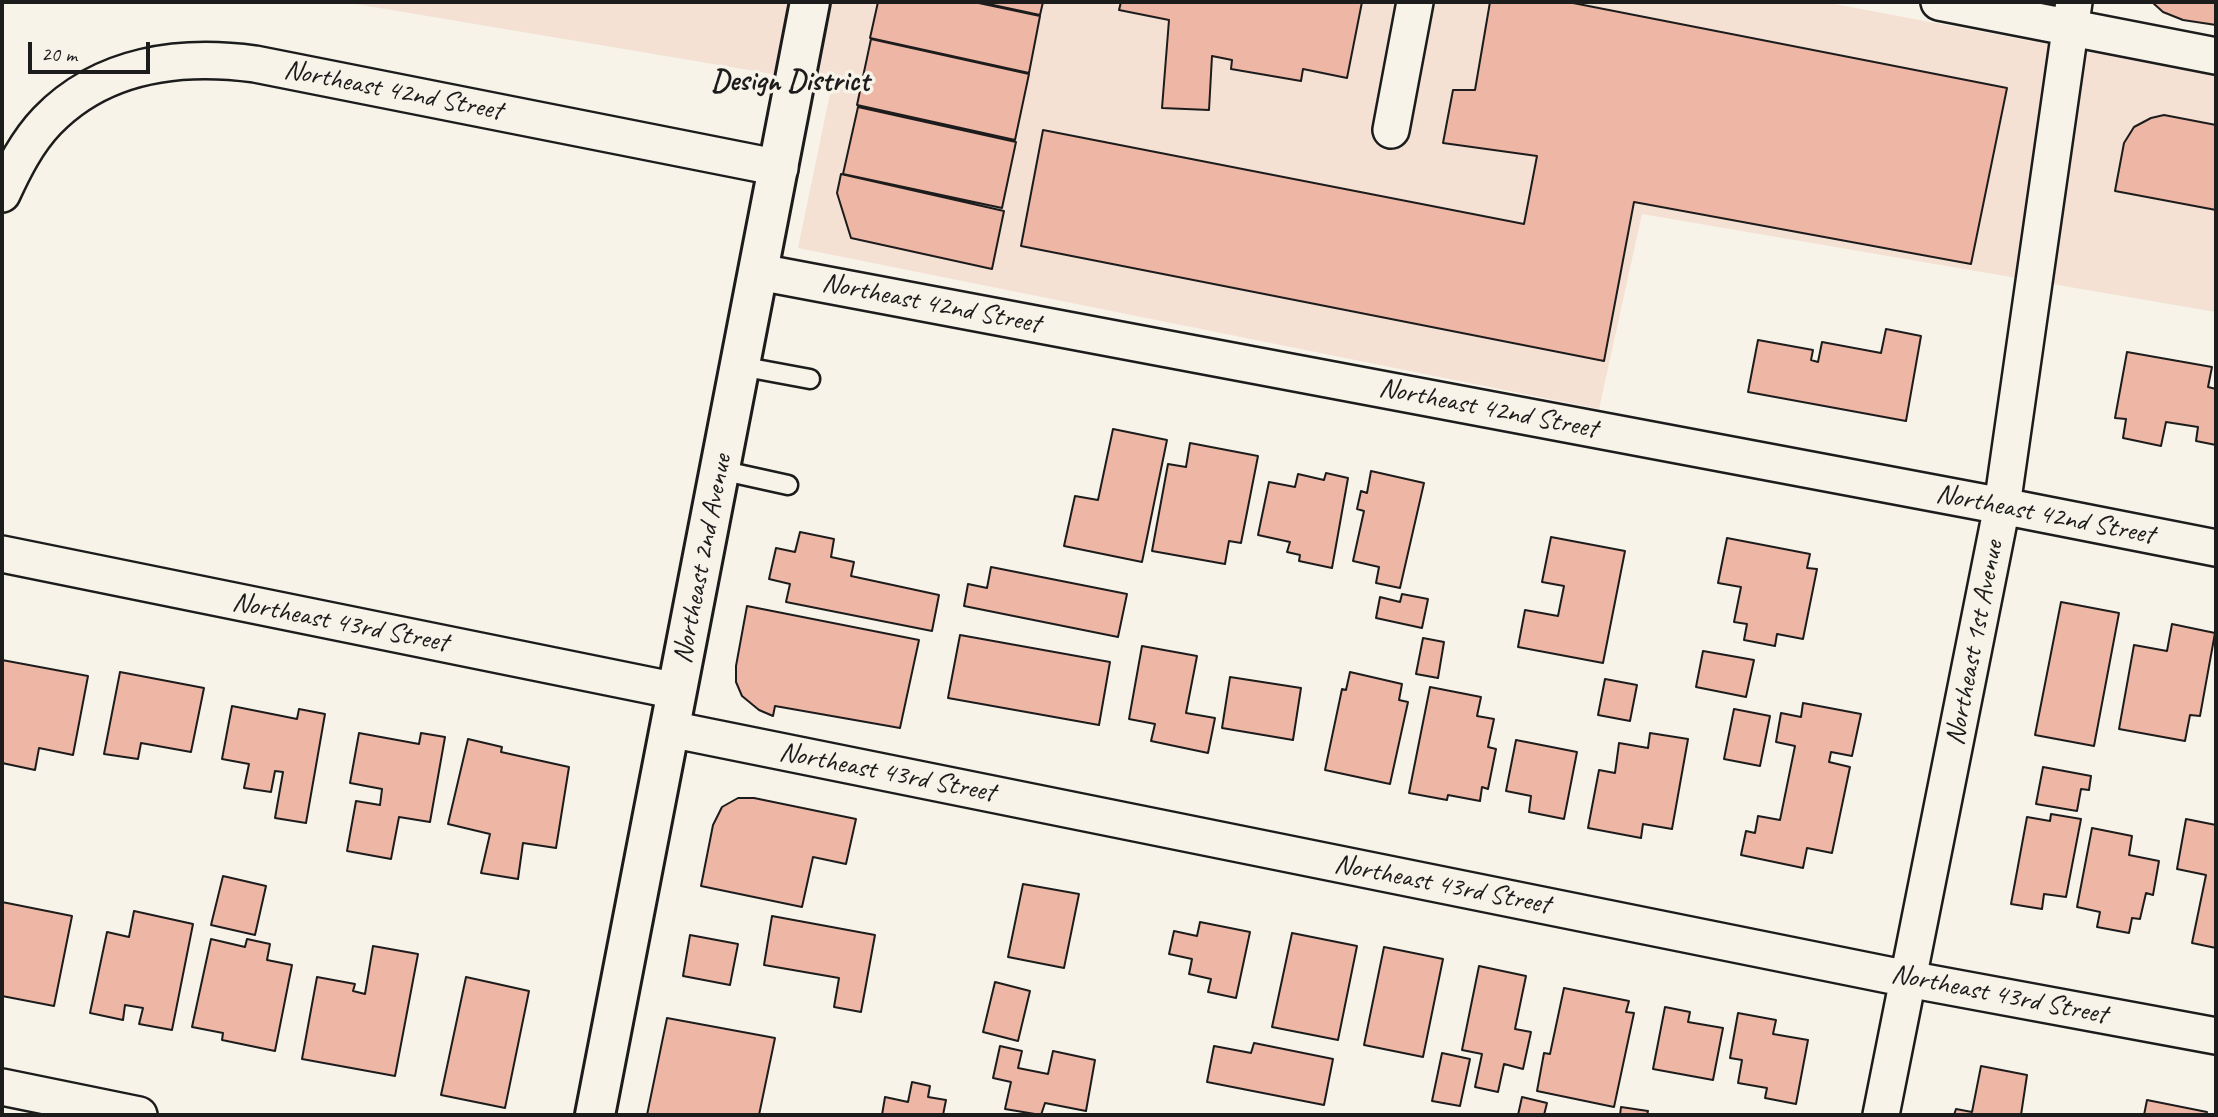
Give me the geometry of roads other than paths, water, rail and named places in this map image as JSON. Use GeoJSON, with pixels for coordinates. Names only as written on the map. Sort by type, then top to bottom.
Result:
{"type":"FeatureCollection","features":[{"type":"Feature","properties":{"kind":"main road","name":"Northeast 2nd Avenue"},"geometry":{"type":"LineString","coordinates":[[595,1115],[810,2]]}},
{"type":"Feature","properties":{"kind":"street"},"geometry":{"type":"LineString","coordinates":[[1391,130],[1415,2]]}},
{"type":"Feature","properties":{"kind":"street"},"geometry":{"type":"LineString","coordinates":[[1939,2],[2071,14],[2216,57]]}},
{"type":"Feature","properties":{"kind":"street","name":"Northeast 1st Avenue"},"geometry":{"type":"LineString","coordinates":[[1881,1115],[2002,506],[2071,14]]}},
{"type":"Feature","properties":{"kind":"street","name":"Northeast 42nd Street"},"geometry":{"type":"LineString","coordinates":[[2,194],[22,154],[46,122],[71,101],[117,75],[147,65],[184,60],[222,60],[255,64],[780,168]]}},
{"type":"Feature","properties":{"kind":"street","name":"Northeast 42nd Street"},"geometry":{"type":"LineString","coordinates":[[759,272],[2216,548]]}},
{"type":"Feature","properties":{"kind":"street","name":"Northeast 43rd Street"},"geometry":{"type":"LineString","coordinates":[[2,554],[677,691]]}},
{"type":"Feature","properties":{"kind":"street","name":"Northeast 43rd Street"},"geometry":{"type":"LineString","coordinates":[[670,729],[1908,979],[2216,1036]]}},
{"type":"Feature","properties":{"kind":"street"},"geometry":{"type":"LineString","coordinates":[[2,1087],[139,1115]]}},
{"type":"Feature","properties":{"kind":"lane"},"geometry":{"type":"LineString","coordinates":[[740,366],[810,379]]}},
{"type":"Feature","properties":{"kind":"lane"},"geometry":{"type":"LineString","coordinates":[[720,470],[788,485]]}},
{"type":"Feature","properties":{"kind":"district","name":"Design District"},"geometry":{"type":"Point","coordinates":[790,82]}}]}
